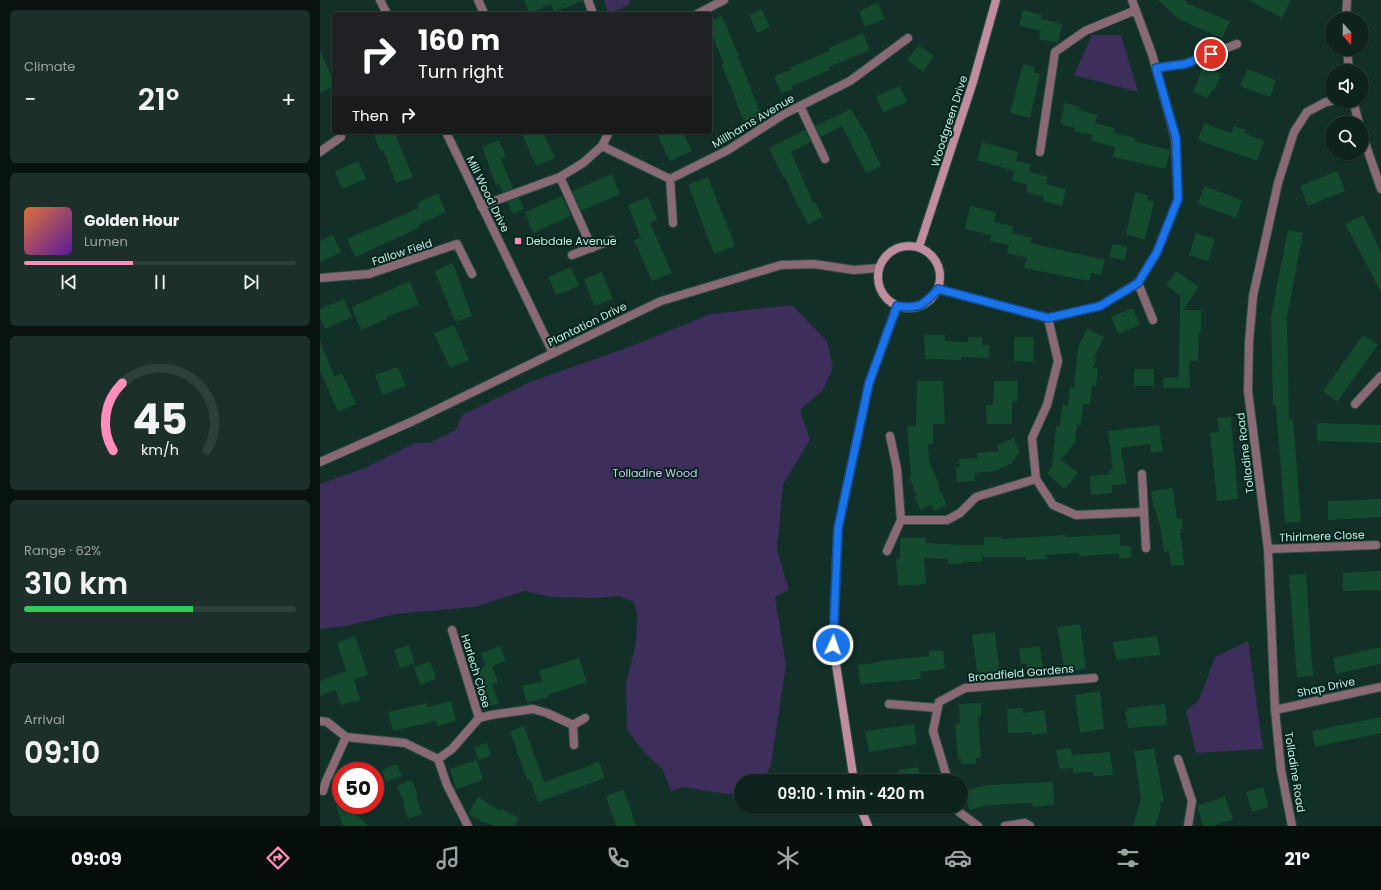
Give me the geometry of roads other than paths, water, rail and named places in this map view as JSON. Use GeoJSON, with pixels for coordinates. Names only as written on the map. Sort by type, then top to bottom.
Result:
{"type":"FeatureCollection","features":[{"type":"Feature","properties":{"kind":"main road","name":"Woodgreen Drive"},"geometry":{"type":"LineString","coordinates":[[919,247],[973,82],[996,0]]}},
{"type":"Feature","properties":{"kind":"main road"},"geometry":{"type":"LineString","coordinates":[[903,246],[919,247],[933,256],[940,274],[938,289],[926,303],[911,308],[897,306],[884,295],[878,280],[879,268],[889,253],[903,246]]}},
{"type":"Feature","properties":{"kind":"main road"},"geometry":{"type":"LineString","coordinates":[[853,774],[833,645],[838,528],[869,383],[897,306]]}},
{"type":"Feature","properties":{"kind":"main road"},"geometry":{"type":"LineString","coordinates":[[863,814],[868,826]]}},
{"type":"Feature","properties":{"kind":"street"},"geometry":{"type":"LineString","coordinates":[[380,0],[386,12]]}},
{"type":"Feature","properties":{"kind":"street"},"geometry":{"type":"LineString","coordinates":[[478,0],[483,11]]}},
{"type":"Feature","properties":{"kind":"street"},"geometry":{"type":"LineString","coordinates":[[588,0],[592,12]]}},
{"type":"Feature","properties":{"kind":"street"},"geometry":{"type":"LineString","coordinates":[[700,12],[724,0]]}},
{"type":"Feature","properties":{"kind":"street"},"geometry":{"type":"LineString","coordinates":[[938,289],[1048,318],[1100,306],[1138,283],[1157,252],[1178,199],[1176,138],[1156,68],[1132,0]]}},
{"type":"Feature","properties":{"kind":"street"},"geometry":{"type":"LineString","coordinates":[[1346,12],[1347,0]]}},
{"type":"Feature","properties":{"kind":"street"},"geometry":{"type":"LineString","coordinates":[[1040,152],[1055,52],[1085,31],[1136,10]]}},
{"type":"Feature","properties":{"kind":"street","name":"Millhams Avenue"},"geometry":{"type":"LineString","coordinates":[[670,179],[728,150],[800,106],[850,81],[908,38]]}},
{"type":"Feature","properties":{"kind":"street"},"geometry":{"type":"LineString","coordinates":[[1156,68],[1185,64],[1237,44]]}},
{"type":"Feature","properties":{"kind":"street","name":"Tolladine Road"},"geometry":{"type":"LineString","coordinates":[[1292,826],[1281,770],[1275,710],[1268,549],[1248,391],[1249,342],[1253,296],[1278,182],[1294,132],[1307,112],[1325,103]]}},
{"type":"Feature","properties":{"kind":"street"},"geometry":{"type":"LineString","coordinates":[[800,106],[825,159]]}},
{"type":"Feature","properties":{"kind":"street"},"geometry":{"type":"LineString","coordinates":[[320,152],[342,137],[341,134]]}},
{"type":"Feature","properties":{"kind":"street","name":"Mill Wood Drive"},"geometry":{"type":"LineString","coordinates":[[447,134],[553,353]]}},
{"type":"Feature","properties":{"kind":"street"},"geometry":{"type":"LineString","coordinates":[[481,206],[560,176],[583,162],[602,146],[608,134]]}},
{"type":"Feature","properties":{"kind":"street"},"geometry":{"type":"LineString","coordinates":[[602,146],[670,179],[673,223]]}},
{"type":"Feature","properties":{"kind":"street"},"geometry":{"type":"LineString","coordinates":[[1369,154],[1381,189]]}},
{"type":"Feature","properties":{"kind":"street"},"geometry":{"type":"LineString","coordinates":[[560,176],[592,248]]}},
{"type":"Feature","properties":{"kind":"street"},"geometry":{"type":"LineString","coordinates":[[572,255],[612,240]]}},
{"type":"Feature","properties":{"kind":"street","name":"Fallow Field"},"geometry":{"type":"LineString","coordinates":[[320,278],[369,274],[457,244],[472,274]]}},
{"type":"Feature","properties":{"kind":"street","name":"Plantation Drive"},"geometry":{"type":"LineString","coordinates":[[321,460],[411,422],[661,300],[766,268],[781,265],[814,264],[854,270],[879,268]]}},
{"type":"Feature","properties":{"kind":"street"},"geometry":{"type":"LineString","coordinates":[[1138,283],[1153,320]]}},
{"type":"Feature","properties":{"kind":"street"},"geometry":{"type":"LineString","coordinates":[[1048,318],[1058,360],[1047,405],[1032,438],[1036,479],[1053,505],[1076,516],[1144,512]]}},
{"type":"Feature","properties":{"kind":"street"},"geometry":{"type":"LineString","coordinates":[[1355,404],[1381,376]]}},
{"type":"Feature","properties":{"kind":"street"},"geometry":{"type":"LineString","coordinates":[[887,551],[901,520],[898,469],[890,436]]}},
{"type":"Feature","properties":{"kind":"street"},"geometry":{"type":"LineString","coordinates":[[1142,474],[1146,548]]}},
{"type":"Feature","properties":{"kind":"street"},"geometry":{"type":"LineString","coordinates":[[901,520],[947,520],[960,513],[976,497],[1036,479]]}},
{"type":"Feature","properties":{"kind":"street","name":"Thirlmere Close"},"geometry":{"type":"LineString","coordinates":[[1268,549],[1376,545]]}},
{"type":"Feature","properties":{"kind":"street","name":"Harlech Close"},"geometry":{"type":"LineString","coordinates":[[452,630],[479,718]]}},
{"type":"Feature","properties":{"kind":"street","name":"Broadfield Gardens"},"geometry":{"type":"LineString","coordinates":[[938,708],[939,702],[966,688],[1094,678]]}},
{"type":"Feature","properties":{"kind":"street","name":"Shap Drive"},"geometry":{"type":"LineString","coordinates":[[1275,710],[1381,687]]}},
{"type":"Feature","properties":{"kind":"street"},"geometry":{"type":"LineString","coordinates":[[889,704],[938,708],[933,731],[946,774]]}},
{"type":"Feature","properties":{"kind":"street"},"geometry":{"type":"LineString","coordinates":[[438,759],[452,749],[479,718],[532,709],[547,713],[573,725]]}},
{"type":"Feature","properties":{"kind":"street"},"geometry":{"type":"LineString","coordinates":[[573,725],[585,718]]}},
{"type":"Feature","properties":{"kind":"street"},"geometry":{"type":"LineString","coordinates":[[320,721],[328,722],[346,738],[405,743],[438,759],[447,785],[468,826]]}},
{"type":"Feature","properties":{"kind":"street"},"geometry":{"type":"LineString","coordinates":[[573,725],[574,745]]}},
{"type":"Feature","properties":{"kind":"street"},"geometry":{"type":"LineString","coordinates":[[323,791],[326,781],[346,738]]}},
{"type":"Feature","properties":{"kind":"street"},"geometry":{"type":"LineString","coordinates":[[1178,759],[1192,801],[1188,826]]}},
{"type":"Feature","properties":{"kind":"street"},"geometry":{"type":"LineString","coordinates":[[962,814],[978,826]]}},
{"type":"Feature","properties":{"kind":"street"},"geometry":{"type":"LineString","coordinates":[[1005,826],[1026,823],[1030,826]]}},
{"type":"Feature","properties":{"kind":"place","name":"Debdale Avenue"},"geometry":{"type":"Point","coordinates":[518,241]}},
{"type":"Feature","properties":{"kind":"park label","name":"Tolladine Wood"},"geometry":{"type":"Point","coordinates":[655,473]}}]}
